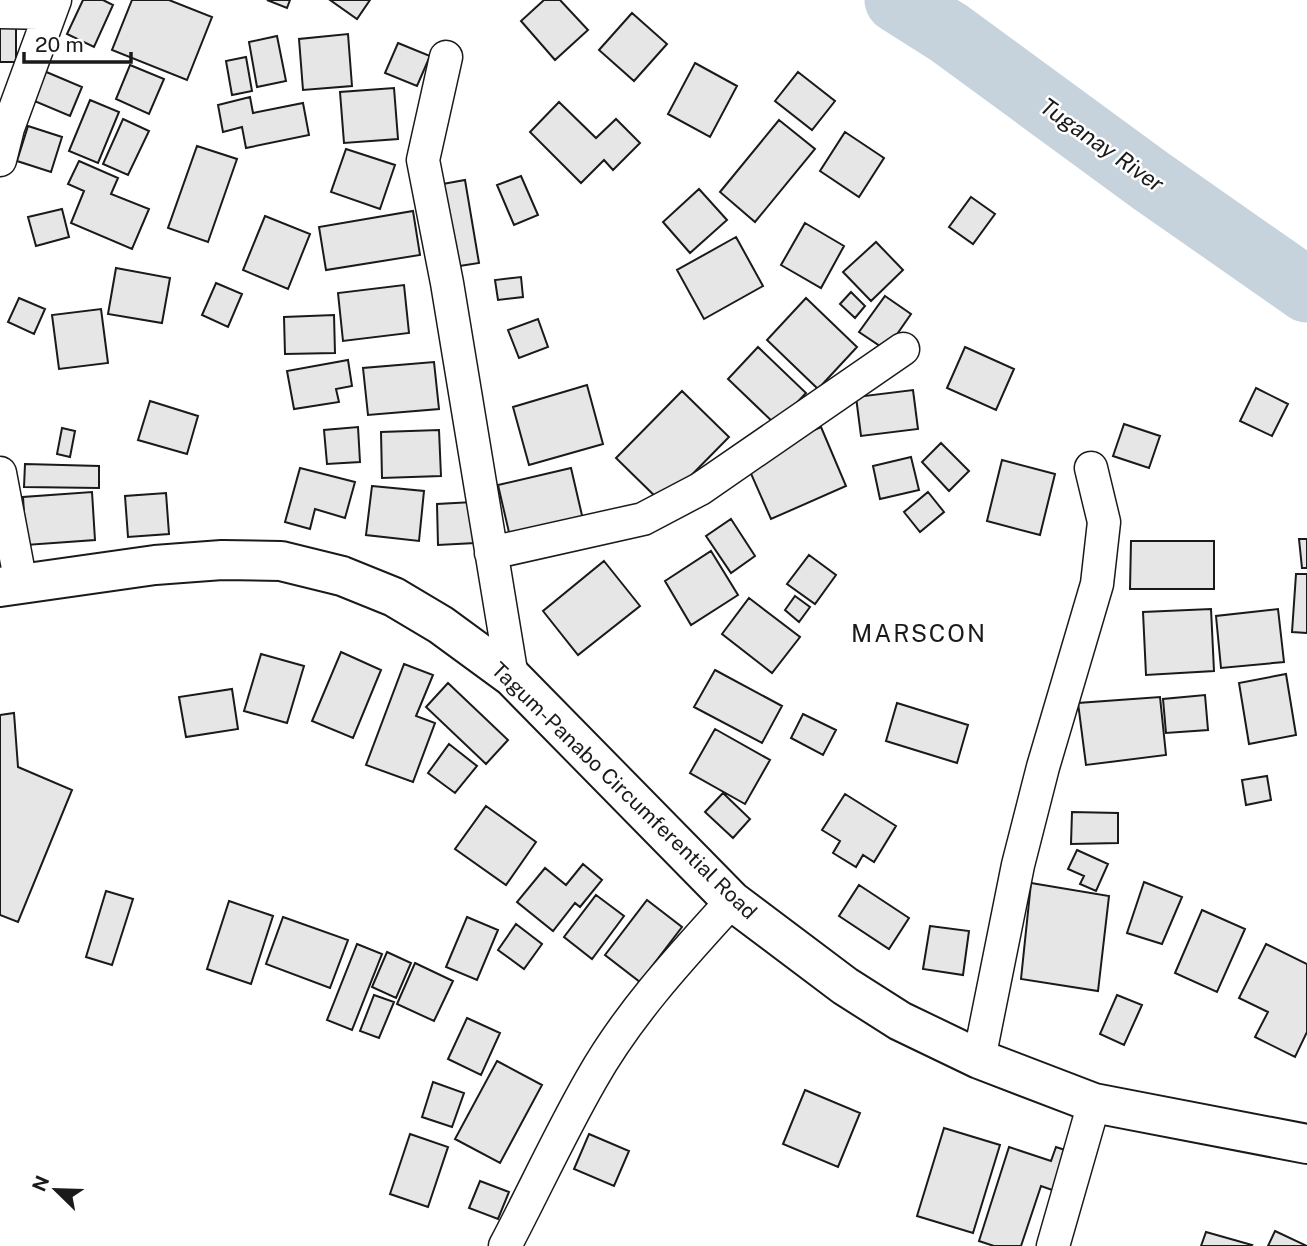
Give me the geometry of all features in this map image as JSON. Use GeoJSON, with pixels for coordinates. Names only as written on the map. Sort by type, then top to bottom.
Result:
{"type":"FeatureCollection","features":[{"type":"Feature","properties":{"kind":"main road","name":"Tagum-Panabo Circumferential Road"},"geometry":{"type":"LineString","coordinates":[[10,586],[155,565],[222,560],[281,561],[342,576],[394,597],[441,625],[512,677],[732,901],[845,986],[900,1021],[979,1059],[1094,1103],[1307,1144]]}},
{"type":"Feature","properties":{"kind":"street"},"geometry":{"type":"LineString","coordinates":[[0,12],[53,7],[4,128],[0,160]]}},
{"type":"Feature","properties":{"kind":"street"},"geometry":{"type":"LineString","coordinates":[[446,57],[423,160],[447,283],[512,677]]}},
{"type":"Feature","properties":{"kind":"street"},"geometry":{"type":"LineString","coordinates":[[491,553],[643,519],[700,489],[903,349]]}},
{"type":"Feature","properties":{"kind":"street"},"geometry":{"type":"LineString","coordinates":[[979,1059],[1021,853],[1043,767],[1097,584],[1104,522],[1091,468]]}},
{"type":"Feature","properties":{"kind":"street"},"geometry":{"type":"LineString","coordinates":[[0,473],[10,586]]}},
{"type":"Feature","properties":{"kind":"street"},"geometry":{"type":"LineString","coordinates":[[505,1246],[591,1079],[637,1013],[732,901]]}},
{"type":"Feature","properties":{"kind":"street"},"geometry":{"type":"LineString","coordinates":[[1053,1246],[1094,1103]]}},
{"type":"Feature","properties":{"kind":"building"},"geometry":{"type":"Polygon","coordinates":[[[83,0],[103,0],[113,5],[94,47],[67,34],[83,0]]]}},
{"type":"Feature","properties":{"kind":"building"},"geometry":{"type":"Polygon","coordinates":[[[132,0],[169,0],[212,17],[187,80],[112,50],[132,0]]]}},
{"type":"Feature","properties":{"kind":"building"},"geometry":{"type":"Polygon","coordinates":[[[267,0],[290,0],[287,8],[267,0]]]}},
{"type":"Feature","properties":{"kind":"building"},"geometry":{"type":"Polygon","coordinates":[[[330,0],[370,0],[357,19],[330,0]]]}},
{"type":"Feature","properties":{"kind":"building"},"geometry":{"type":"Polygon","coordinates":[[[544,0],[560,0],[588,30],[555,60],[521,21],[544,0]]]}},
{"type":"Feature","properties":{"kind":"building"},"geometry":{"type":"Polygon","coordinates":[[[632,13],[667,44],[634,81],[599,50],[632,13]]]}},
{"type":"Feature","properties":{"kind":"building"},"geometry":{"type":"Polygon","coordinates":[[[0,28],[16,28],[16,62],[0,62],[0,28]]]}},
{"type":"Feature","properties":{"kind":"building"},"geometry":{"type":"Polygon","coordinates":[[[348,34],[352,86],[303,90],[299,39],[348,34]]]}},
{"type":"Feature","properties":{"kind":"building"},"geometry":{"type":"Polygon","coordinates":[[[277,36],[286,81],[257,87],[249,42],[277,36]]]}},
{"type":"Feature","properties":{"kind":"building"},"geometry":{"type":"Polygon","coordinates":[[[398,43],[430,56],[417,86],[385,73],[398,43]]]}},
{"type":"Feature","properties":{"kind":"building"},"geometry":{"type":"Polygon","coordinates":[[[246,57],[252,91],[232,95],[226,61],[246,57]]]}},
{"type":"Feature","properties":{"kind":"building"},"geometry":{"type":"Polygon","coordinates":[[[695,63],[737,86],[710,137],[668,114],[695,63]]]}},
{"type":"Feature","properties":{"kind":"building"},"geometry":{"type":"Polygon","coordinates":[[[130,65],[164,79],[149,114],[116,99],[130,65]]]}},
{"type":"Feature","properties":{"kind":"building"},"geometry":{"type":"Polygon","coordinates":[[[44,71],[82,87],[70,116],[32,100],[44,71]]]}},
{"type":"Feature","properties":{"kind":"building"},"geometry":{"type":"Polygon","coordinates":[[[798,72],[835,101],[812,130],[775,101],[798,72]]]}},
{"type":"Feature","properties":{"kind":"building"},"geometry":{"type":"Polygon","coordinates":[[[394,88],[398,139],[344,143],[340,92],[394,88]]]}},
{"type":"Feature","properties":{"kind":"building"},"geometry":{"type":"Polygon","coordinates":[[[250,97],[253,113],[303,103],[309,135],[246,148],[242,127],[223,132],[218,105],[250,97]]]}},
{"type":"Feature","properties":{"kind":"building"},"geometry":{"type":"Polygon","coordinates":[[[90,100],[119,112],[98,163],[69,151],[90,100]]]}},
{"type":"Feature","properties":{"kind":"building"},"geometry":{"type":"Polygon","coordinates":[[[559,102],[596,138],[616,119],[640,143],[613,170],[604,160],[581,183],[530,132],[559,102]]]}},
{"type":"Feature","properties":{"kind":"building"},"geometry":{"type":"Polygon","coordinates":[[[123,119],[149,131],[128,175],[103,164],[123,119]]]}},
{"type":"Feature","properties":{"kind":"building"},"geometry":{"type":"Polygon","coordinates":[[[779,120],[815,149],[755,222],[720,192],[779,120]]]}},
{"type":"Feature","properties":{"kind":"building"},"geometry":{"type":"Polygon","coordinates":[[[28,126],[62,137],[51,172],[17,161],[28,126]]]}},
{"type":"Feature","properties":{"kind":"building"},"geometry":{"type":"Polygon","coordinates":[[[845,132],[884,158],[859,197],[820,171],[845,132]]]}},
{"type":"Feature","properties":{"kind":"building"},"geometry":{"type":"Polygon","coordinates":[[[197,146],[237,159],[208,242],[168,228],[197,146]]]}},
{"type":"Feature","properties":{"kind":"building"},"geometry":{"type":"Polygon","coordinates":[[[346,149],[395,165],[380,209],[331,192],[346,149]]]}},
{"type":"Feature","properties":{"kind":"building"},"geometry":{"type":"Polygon","coordinates":[[[79,161],[118,178],[111,194],[149,209],[132,249],[71,223],[84,191],[68,184],[79,161]]]}},
{"type":"Feature","properties":{"kind":"building"},"geometry":{"type":"Polygon","coordinates":[[[521,176],[538,215],[514,225],[497,185],[521,176]]]}},
{"type":"Feature","properties":{"kind":"building"},"geometry":{"type":"Polygon","coordinates":[[[465,180],[479,263],[440,269],[426,187],[465,180]]]}},
{"type":"Feature","properties":{"kind":"building"},"geometry":{"type":"Polygon","coordinates":[[[699,189],[727,220],[690,253],[663,222],[699,189]]]}},
{"type":"Feature","properties":{"kind":"building"},"geometry":{"type":"Polygon","coordinates":[[[971,197],[995,214],[973,244],[949,227],[971,197]]]}},
{"type":"Feature","properties":{"kind":"building"},"geometry":{"type":"Polygon","coordinates":[[[62,209],[69,237],[36,246],[28,217],[62,209]]]}},
{"type":"Feature","properties":{"kind":"building"},"geometry":{"type":"Polygon","coordinates":[[[413,211],[420,255],[326,270],[319,227],[413,211]]]}},
{"type":"Feature","properties":{"kind":"building"},"geometry":{"type":"Polygon","coordinates":[[[265,216],[310,234],[288,289],[243,270],[265,216]]]}},
{"type":"Feature","properties":{"kind":"building"},"geometry":{"type":"Polygon","coordinates":[[[805,223],[844,246],[821,288],[781,265],[805,223]]]}},
{"type":"Feature","properties":{"kind":"building"},"geometry":{"type":"Polygon","coordinates":[[[736,237],[763,286],[704,319],[677,270],[736,237]]]}},
{"type":"Feature","properties":{"kind":"building"},"geometry":{"type":"Polygon","coordinates":[[[876,242],[903,270],[871,301],[843,272],[876,242]]]}},
{"type":"Feature","properties":{"kind":"building"},"geometry":{"type":"Polygon","coordinates":[[[116,268],[170,278],[162,323],[108,314],[116,268]]]}},
{"type":"Feature","properties":{"kind":"building"},"geometry":{"type":"Polygon","coordinates":[[[521,277],[523,297],[498,300],[495,280],[521,277]]]}},
{"type":"Feature","properties":{"kind":"building"},"geometry":{"type":"Polygon","coordinates":[[[216,283],[242,294],[228,327],[202,315],[216,283]]]}},
{"type":"Feature","properties":{"kind":"building"},"geometry":{"type":"Polygon","coordinates":[[[404,285],[409,333],[343,341],[338,293],[404,285]]]}},
{"type":"Feature","properties":{"kind":"building"},"geometry":{"type":"Polygon","coordinates":[[[851,292],[865,306],[855,318],[840,304],[851,292]]]}},
{"type":"Feature","properties":{"kind":"building"},"geometry":{"type":"Polygon","coordinates":[[[885,296],[911,314],[886,350],[859,332],[885,296]]]}},
{"type":"Feature","properties":{"kind":"building"},"geometry":{"type":"Polygon","coordinates":[[[19,298],[45,309],[34,334],[8,322],[19,298]]]}},
{"type":"Feature","properties":{"kind":"building"},"geometry":{"type":"Polygon","coordinates":[[[806,298],[857,347],[818,389],[767,340],[806,298]]]}},
{"type":"Feature","properties":{"kind":"building"},"geometry":{"type":"Polygon","coordinates":[[[101,309],[108,363],[59,369],[52,315],[101,309]]]}},
{"type":"Feature","properties":{"kind":"building"},"geometry":{"type":"Polygon","coordinates":[[[334,315],[335,353],[285,354],[284,317],[334,315]]]}},
{"type":"Feature","properties":{"kind":"building"},"geometry":{"type":"Polygon","coordinates":[[[538,319],[548,347],[519,358],[508,330],[538,319]]]}},
{"type":"Feature","properties":{"kind":"building"},"geometry":{"type":"Polygon","coordinates":[[[758,347],[806,393],[776,425],[728,379],[758,347]]]}},
{"type":"Feature","properties":{"kind":"building"},"geometry":{"type":"Polygon","coordinates":[[[965,347],[1014,369],[996,410],[947,388],[965,347]]]}},
{"type":"Feature","properties":{"kind":"building"},"geometry":{"type":"Polygon","coordinates":[[[348,360],[352,386],[336,389],[339,402],[294,409],[287,371],[348,360]]]}},
{"type":"Feature","properties":{"kind":"building"},"geometry":{"type":"Polygon","coordinates":[[[434,362],[439,409],[368,415],[363,368],[434,362]]]}},
{"type":"Feature","properties":{"kind":"building"},"geometry":{"type":"Polygon","coordinates":[[[587,385],[603,444],[529,465],[513,407],[587,385]]]}},
{"type":"Feature","properties":{"kind":"building"},"geometry":{"type":"Polygon","coordinates":[[[1256,388],[1288,404],[1272,436],[1240,421],[1256,388]]]}},
{"type":"Feature","properties":{"kind":"building"},"geometry":{"type":"Polygon","coordinates":[[[913,390],[918,429],[861,436],[856,397],[913,390]]]}},
{"type":"Feature","properties":{"kind":"building"},"geometry":{"type":"Polygon","coordinates":[[[682,391],[729,437],[663,504],[616,458],[682,391]]]}},
{"type":"Feature","properties":{"kind":"building"},"geometry":{"type":"Polygon","coordinates":[[[150,401],[198,416],[187,454],[138,440],[150,401]]]}},
{"type":"Feature","properties":{"kind":"building"},"geometry":{"type":"Polygon","coordinates":[[[1124,424],[1160,436],[1149,468],[1113,456],[1124,424]]]}},
{"type":"Feature","properties":{"kind":"building"},"geometry":{"type":"Polygon","coordinates":[[[358,427],[360,462],[327,464],[324,430],[358,427]]]}},
{"type":"Feature","properties":{"kind":"building"},"geometry":{"type":"Polygon","coordinates":[[[821,427],[846,486],[771,519],[745,460],[821,427]]]}},
{"type":"Feature","properties":{"kind":"building"},"geometry":{"type":"Polygon","coordinates":[[[62,428],[75,431],[70,457],[57,454],[62,428]]]}},
{"type":"Feature","properties":{"kind":"building"},"geometry":{"type":"Polygon","coordinates":[[[439,430],[441,476],[382,478],[381,432],[439,430]]]}},
{"type":"Feature","properties":{"kind":"building"},"geometry":{"type":"Polygon","coordinates":[[[941,443],[969,471],[949,491],[922,462],[941,443]]]}},
{"type":"Feature","properties":{"kind":"building"},"geometry":{"type":"Polygon","coordinates":[[[911,457],[919,490],[880,499],[873,466],[911,457]]]}},
{"type":"Feature","properties":{"kind":"building"},"geometry":{"type":"Polygon","coordinates":[[[1002,460],[1055,474],[1040,535],[987,521],[1002,460]]]}},
{"type":"Feature","properties":{"kind":"building"},"geometry":{"type":"Polygon","coordinates":[[[25,464],[99,466],[99,488],[24,487],[25,464]]]}},
{"type":"Feature","properties":{"kind":"building"},"geometry":{"type":"Polygon","coordinates":[[[300,468],[355,482],[345,518],[315,509],[310,529],[285,522],[300,468]]]}},
{"type":"Feature","properties":{"kind":"building"},"geometry":{"type":"Polygon","coordinates":[[[571,468],[584,524],[511,541],[498,485],[571,468]]]}},
{"type":"Feature","properties":{"kind":"building"},"geometry":{"type":"Polygon","coordinates":[[[372,486],[424,491],[419,541],[366,535],[372,486]]]}},
{"type":"Feature","properties":{"kind":"building"},"geometry":{"type":"Polygon","coordinates":[[[92,492],[95,540],[26,545],[23,497],[92,492]]]}},
{"type":"Feature","properties":{"kind":"building"},"geometry":{"type":"Polygon","coordinates":[[[928,492],[944,512],[920,532],[904,512],[928,492]]]}},
{"type":"Feature","properties":{"kind":"building"},"geometry":{"type":"Polygon","coordinates":[[[166,493],[169,534],[128,537],[125,496],[166,493]]]}},
{"type":"Feature","properties":{"kind":"building"},"geometry":{"type":"Polygon","coordinates":[[[473,502],[475,543],[438,545],[437,504],[473,502]]]}},
{"type":"Feature","properties":{"kind":"building"},"geometry":{"type":"Polygon","coordinates":[[[731,519],[755,556],[731,573],[706,536],[731,519]]]}},
{"type":"Feature","properties":{"kind":"building"},"geometry":{"type":"Polygon","coordinates":[[[1299,539],[1307,539],[1307,568],[1302,568],[1299,539]]]}},
{"type":"Feature","properties":{"kind":"building"},"geometry":{"type":"Polygon","coordinates":[[[1131,541],[1214,541],[1214,589],[1130,589],[1131,541]]]}},
{"type":"Feature","properties":{"kind":"building"},"geometry":{"type":"Polygon","coordinates":[[[711,551],[738,595],[691,625],[665,581],[711,551]]]}},
{"type":"Feature","properties":{"kind":"building"},"geometry":{"type":"Polygon","coordinates":[[[809,555],[836,575],[815,604],[787,584],[809,555]]]}},
{"type":"Feature","properties":{"kind":"building"},"geometry":{"type":"Polygon","coordinates":[[[604,561],[640,606],[578,655],[543,611],[604,561]]]}},
{"type":"Feature","properties":{"kind":"building"},"geometry":{"type":"Polygon","coordinates":[[[1296,574],[1307,574],[1307,633],[1292,632],[1296,574]]]}},
{"type":"Feature","properties":{"kind":"building"},"geometry":{"type":"Polygon","coordinates":[[[795,596],[810,607],[799,622],[785,610],[795,596]]]}},
{"type":"Feature","properties":{"kind":"building"},"geometry":{"type":"Polygon","coordinates":[[[749,598],[800,637],[772,673],[722,634],[749,598]]]}},
{"type":"Feature","properties":{"kind":"building"},"geometry":{"type":"Polygon","coordinates":[[[1211,609],[1214,671],[1146,675],[1143,612],[1211,609]]]}},
{"type":"Feature","properties":{"kind":"building"},"geometry":{"type":"Polygon","coordinates":[[[1278,609],[1284,662],[1221,668],[1216,616],[1278,609]]]}},
{"type":"Feature","properties":{"kind":"building"},"geometry":{"type":"Polygon","coordinates":[[[341,652],[381,670],[353,738],[312,721],[341,652]]]}},
{"type":"Feature","properties":{"kind":"building"},"geometry":{"type":"Polygon","coordinates":[[[261,654],[304,666],[287,723],[244,711],[261,654]]]}},
{"type":"Feature","properties":{"kind":"building"},"geometry":{"type":"Polygon","coordinates":[[[404,664],[433,675],[416,716],[435,723],[413,782],[366,765],[404,664]]]}},
{"type":"Feature","properties":{"kind":"building"},"geometry":{"type":"Polygon","coordinates":[[[715,670],[782,706],[762,743],[694,707],[715,670]]]}},
{"type":"Feature","properties":{"kind":"building"},"geometry":{"type":"Polygon","coordinates":[[[1286,674],[1296,735],[1249,744],[1239,683],[1286,674]]]}},
{"type":"Feature","properties":{"kind":"building"},"geometry":{"type":"Polygon","coordinates":[[[448,683],[508,740],[486,764],[426,707],[448,683]]]}},
{"type":"Feature","properties":{"kind":"building"},"geometry":{"type":"Polygon","coordinates":[[[232,689],[238,729],[186,737],[179,697],[232,689]]]}},
{"type":"Feature","properties":{"kind":"building"},"geometry":{"type":"Polygon","coordinates":[[[1205,695],[1208,730],[1166,733],[1163,699],[1205,695]]]}},
{"type":"Feature","properties":{"kind":"building"},"geometry":{"type":"Polygon","coordinates":[[[1160,697],[1166,755],[1086,765],[1078,703],[1160,697]]]}},
{"type":"Feature","properties":{"kind":"building"},"geometry":{"type":"Polygon","coordinates":[[[897,703],[968,725],[957,763],[886,741],[897,703]]]}},
{"type":"Feature","properties":{"kind":"building"},"geometry":{"type":"Polygon","coordinates":[[[14,713],[18,767],[72,790],[18,922],[0,915],[0,715],[14,713]]]}},
{"type":"Feature","properties":{"kind":"building"},"geometry":{"type":"Polygon","coordinates":[[[803,714],[836,730],[823,755],[791,738],[803,714]]]}},
{"type":"Feature","properties":{"kind":"building"},"geometry":{"type":"Polygon","coordinates":[[[715,729],[770,760],[745,804],[690,773],[715,729]]]}},
{"type":"Feature","properties":{"kind":"building"},"geometry":{"type":"Polygon","coordinates":[[[449,744],[477,766],[455,793],[428,773],[449,744]]]}},
{"type":"Feature","properties":{"kind":"building"},"geometry":{"type":"Polygon","coordinates":[[[1267,776],[1271,800],[1246,805],[1242,780],[1267,776]]]}},
{"type":"Feature","properties":{"kind":"building"},"geometry":{"type":"Polygon","coordinates":[[[723,793],[750,819],[733,838],[705,812],[723,793]]]}},
{"type":"Feature","properties":{"kind":"building"},"geometry":{"type":"Polygon","coordinates":[[[845,794],[896,826],[874,862],[863,855],[856,867],[833,853],[840,841],[822,830],[845,794]]]}},
{"type":"Feature","properties":{"kind":"building"},"geometry":{"type":"Polygon","coordinates":[[[486,806],[536,842],[506,885],[455,849],[486,806]]]}},
{"type":"Feature","properties":{"kind":"building"},"geometry":{"type":"Polygon","coordinates":[[[1072,812],[1118,813],[1118,843],[1071,844],[1072,812]]]}},
{"type":"Feature","properties":{"kind":"building"},"geometry":{"type":"Polygon","coordinates":[[[1077,850],[1108,864],[1096,891],[1080,884],[1084,876],[1068,869],[1077,850]]]}},
{"type":"Feature","properties":{"kind":"building"},"geometry":{"type":"Polygon","coordinates":[[[583,864],[602,880],[580,907],[575,903],[553,931],[517,902],[545,868],[566,885],[583,864]]]}},
{"type":"Feature","properties":{"kind":"building"},"geometry":{"type":"Polygon","coordinates":[[[1144,882],[1182,897],[1162,944],[1127,933],[1144,882]]]}},
{"type":"Feature","properties":{"kind":"building"},"geometry":{"type":"Polygon","coordinates":[[[1031,883],[1109,896],[1098,991],[1021,979],[1031,883]]]}},
{"type":"Feature","properties":{"kind":"building"},"geometry":{"type":"Polygon","coordinates":[[[859,885],[909,918],[889,949],[839,916],[859,885]]]}},
{"type":"Feature","properties":{"kind":"building"},"geometry":{"type":"Polygon","coordinates":[[[106,891],[133,899],[112,965],[86,957],[106,891]]]}},
{"type":"Feature","properties":{"kind":"building"},"geometry":{"type":"Polygon","coordinates":[[[596,895],[624,916],[592,959],[564,937],[596,895]]]}},
{"type":"Feature","properties":{"kind":"building"},"geometry":{"type":"Polygon","coordinates":[[[647,900],[682,927],[640,982],[605,955],[647,900]]]}},
{"type":"Feature","properties":{"kind":"building"},"geometry":{"type":"Polygon","coordinates":[[[229,901],[273,916],[251,984],[207,969],[229,901]]]}},
{"type":"Feature","properties":{"kind":"building"},"geometry":{"type":"Polygon","coordinates":[[[1202,910],[1245,929],[1217,992],[1175,973],[1202,910]]]}},
{"type":"Feature","properties":{"kind":"building"},"geometry":{"type":"Polygon","coordinates":[[[283,917],[348,940],[330,988],[266,964],[283,917]]]}},
{"type":"Feature","properties":{"kind":"building"},"geometry":{"type":"Polygon","coordinates":[[[467,917],[498,930],[477,980],[446,967],[467,917]]]}},
{"type":"Feature","properties":{"kind":"building"},"geometry":{"type":"Polygon","coordinates":[[[516,924],[542,944],[524,969],[498,950],[516,924]]]}},
{"type":"Feature","properties":{"kind":"building"},"geometry":{"type":"Polygon","coordinates":[[[930,926],[969,931],[963,975],[923,969],[930,926]]]}},
{"type":"Feature","properties":{"kind":"building"},"geometry":{"type":"Polygon","coordinates":[[[357,944],[382,954],[352,1030],[327,1020],[357,944]]]}},
{"type":"Feature","properties":{"kind":"building"},"geometry":{"type":"Polygon","coordinates":[[[1266,944],[1307,964],[1307,1032],[1295,1057],[1255,1037],[1268,1012],[1239,998],[1266,944]]]}},
{"type":"Feature","properties":{"kind":"building"},"geometry":{"type":"Polygon","coordinates":[[[387,952],[411,963],[396,998],[372,987],[387,952]]]}},
{"type":"Feature","properties":{"kind":"building"},"geometry":{"type":"Polygon","coordinates":[[[415,963],[453,981],[434,1021],[397,1004],[415,963]]]}},
{"type":"Feature","properties":{"kind":"building"},"geometry":{"type":"Polygon","coordinates":[[[374,995],[394,1002],[379,1038],[360,1031],[374,995]]]}},
{"type":"Feature","properties":{"kind":"building"},"geometry":{"type":"Polygon","coordinates":[[[1117,995],[1142,1005],[1124,1045],[1100,1034],[1117,995]]]}},
{"type":"Feature","properties":{"kind":"building"},"geometry":{"type":"Polygon","coordinates":[[[467,1018],[500,1033],[481,1075],[448,1059],[467,1018]]]}},
{"type":"Feature","properties":{"kind":"building"},"geometry":{"type":"Polygon","coordinates":[[[497,1061],[542,1085],[500,1163],[455,1139],[497,1061]]]}},
{"type":"Feature","properties":{"kind":"building"},"geometry":{"type":"Polygon","coordinates":[[[433,1082],[464,1093],[452,1127],[422,1117],[433,1082]]]}},
{"type":"Feature","properties":{"kind":"building"},"geometry":{"type":"Polygon","coordinates":[[[805,1090],[860,1113],[838,1167],[783,1144],[805,1090]]]}},
{"type":"Feature","properties":{"kind":"building"},"geometry":{"type":"Polygon","coordinates":[[[944,1128],[1000,1145],[973,1233],[917,1216],[944,1128]]]}},
{"type":"Feature","properties":{"kind":"building"},"geometry":{"type":"Polygon","coordinates":[[[410,1134],[448,1147],[428,1207],[390,1194],[410,1134]]]}},
{"type":"Feature","properties":{"kind":"building"},"geometry":{"type":"Polygon","coordinates":[[[589,1134],[629,1151],[614,1186],[574,1169],[589,1134]]]}},
{"type":"Feature","properties":{"kind":"building"},"geometry":{"type":"Polygon","coordinates":[[[1009,1147],[1051,1161],[1056,1147],[1068,1151],[1055,1191],[1041,1186],[1021,1246],[994,1246],[979,1241],[1009,1147]]]}},
{"type":"Feature","properties":{"kind":"building"},"geometry":{"type":"Polygon","coordinates":[[[480,1181],[509,1192],[498,1219],[469,1208],[480,1181]]]}},
{"type":"Feature","properties":{"kind":"building"},"geometry":{"type":"Polygon","coordinates":[[[1275,1231],[1307,1246],[1268,1246],[1275,1231]]]}},
{"type":"Feature","properties":{"kind":"building"},"geometry":{"type":"Polygon","coordinates":[[[1206,1232],[1252,1245],[1201,1246],[1206,1232]]]}},
{"type":"Feature","properties":{"kind":"waterway","name":"Tuganay River"},"geometry":{"type":"LineString","coordinates":[[897,0],[949,33],[1151,181],[1307,290]]}},
{"type":"Feature","properties":{"kind":"district","name":"MARSCON"},"geometry":{"type":"Point","coordinates":[919,634]}}]}
